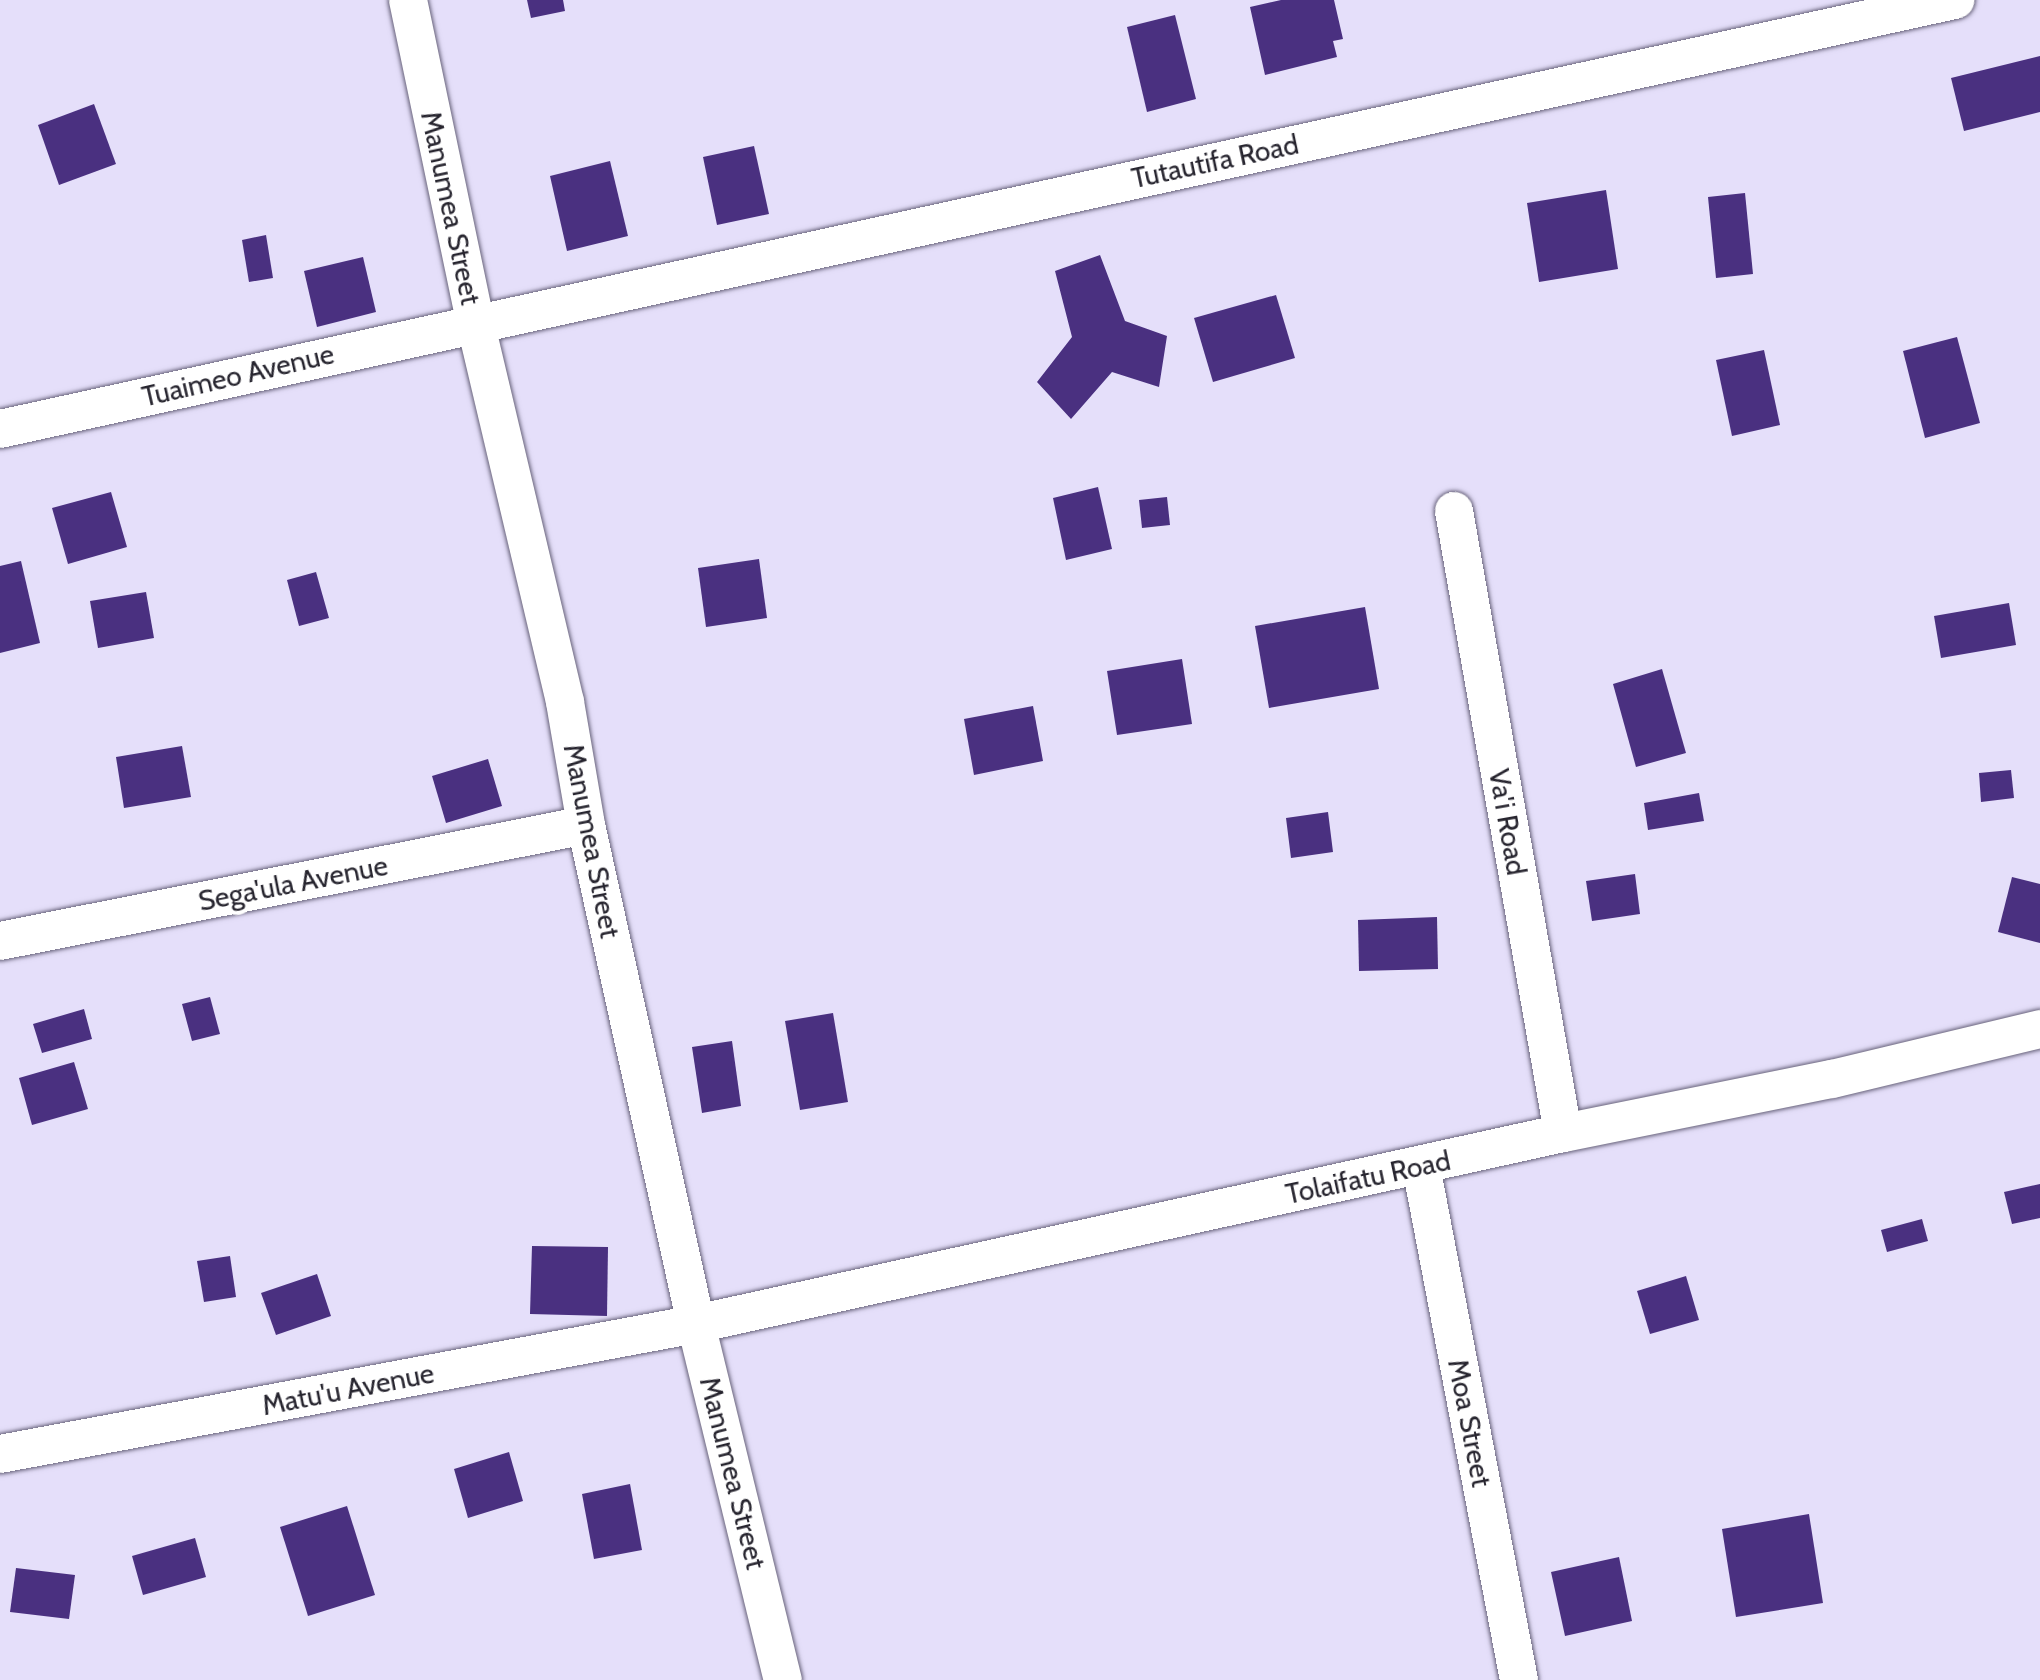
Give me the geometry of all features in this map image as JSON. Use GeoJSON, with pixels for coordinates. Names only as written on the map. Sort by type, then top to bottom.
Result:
{"type":"FeatureCollection","features":[{"type":"Feature","properties":{"kind":"street","name":"Manumea Street"},"geometry":{"type":"LineString","coordinates":[[408,0],[475,321],[565,702],[586,825],[696,1324],[783,1680]]}},
{"type":"Feature","properties":{"kind":"street","name":"Tutautifa Road"},"geometry":{"type":"LineString","coordinates":[[475,321],[1955,0]]}},
{"type":"Feature","properties":{"kind":"street","name":"Tuaimeo Avenue"},"geometry":{"type":"LineString","coordinates":[[0,429],[475,321]]}},
{"type":"Feature","properties":{"kind":"street","name":"Va'i Road"},"geometry":{"type":"LineString","coordinates":[[1454,511],[1563,1133]]}},
{"type":"Feature","properties":{"kind":"street","name":"Sega'ula Avenue"},"geometry":{"type":"LineString","coordinates":[[0,941],[586,825]]}},
{"type":"Feature","properties":{"kind":"street","name":"Tolaifatu Road"},"geometry":{"type":"LineString","coordinates":[[696,1324],[1563,1133],[1832,1079],[2040,1029]]}},
{"type":"Feature","properties":{"kind":"street","name":"Moa Street"},"geometry":{"type":"LineString","coordinates":[[1421,1166],[1519,1680]]}},
{"type":"Feature","properties":{"kind":"street","name":"Matu'u Avenue"},"geometry":{"type":"LineString","coordinates":[[0,1454],[696,1324]]}},
{"type":"Feature","properties":{"kind":"building"},"geometry":{"type":"Polygon","coordinates":[[[527,0],[563,0],[565,11],[531,18],[527,0]]]}},
{"type":"Feature","properties":{"kind":"building"},"geometry":{"type":"Polygon","coordinates":[[[1281,0],[1334,0],[1343,39],[1333,41],[1337,57],[1265,75],[1250,7],[1281,0]]]}},
{"type":"Feature","properties":{"kind":"building"},"geometry":{"type":"Polygon","coordinates":[[[1175,15],[1196,99],[1147,112],[1127,27],[1175,15]]]}},
{"type":"Feature","properties":{"kind":"building"},"geometry":{"type":"Polygon","coordinates":[[[2040,56],[2040,112],[1964,131],[1951,78],[2040,56]]]}},
{"type":"Feature","properties":{"kind":"building"},"geometry":{"type":"Polygon","coordinates":[[[94,104],[116,164],[59,185],[38,125],[94,104]]]}},
{"type":"Feature","properties":{"kind":"building"},"geometry":{"type":"Polygon","coordinates":[[[754,146],[769,214],[717,225],[703,157],[754,146]]]}},
{"type":"Feature","properties":{"kind":"building"},"geometry":{"type":"Polygon","coordinates":[[[610,161],[628,236],[567,251],[550,176],[610,161]]]}},
{"type":"Feature","properties":{"kind":"building"},"geometry":{"type":"Polygon","coordinates":[[[1606,190],[1618,269],[1539,282],[1527,203],[1606,190]]]}},
{"type":"Feature","properties":{"kind":"building"},"geometry":{"type":"Polygon","coordinates":[[[1745,193],[1753,274],[1716,278],[1708,197],[1745,193]]]}},
{"type":"Feature","properties":{"kind":"building"},"geometry":{"type":"Polygon","coordinates":[[[266,235],[273,278],[249,282],[242,240],[266,235]]]}},
{"type":"Feature","properties":{"kind":"building"},"geometry":{"type":"Polygon","coordinates":[[[1100,255],[1125,321],[1167,336],[1159,387],[1112,372],[1071,419],[1037,382],[1072,337],[1055,271],[1100,255]]]}},
{"type":"Feature","properties":{"kind":"building"},"geometry":{"type":"Polygon","coordinates":[[[363,257],[376,312],[317,327],[304,271],[363,257]]]}},
{"type":"Feature","properties":{"kind":"building"},"geometry":{"type":"Polygon","coordinates":[[[1276,295],[1295,358],[1213,382],[1194,318],[1276,295]]]}},
{"type":"Feature","properties":{"kind":"building"},"geometry":{"type":"Polygon","coordinates":[[[1957,337],[1980,423],[1925,438],[1903,351],[1957,337]]]}},
{"type":"Feature","properties":{"kind":"building"},"geometry":{"type":"Polygon","coordinates":[[[1764,350],[1780,425],[1732,436],[1716,360],[1764,350]]]}},
{"type":"Feature","properties":{"kind":"building"},"geometry":{"type":"Polygon","coordinates":[[[1098,487],[1112,549],[1066,560],[1053,498],[1098,487]]]}},
{"type":"Feature","properties":{"kind":"building"},"geometry":{"type":"Polygon","coordinates":[[[111,492],[127,547],[68,564],[52,508],[111,492]]]}},
{"type":"Feature","properties":{"kind":"building"},"geometry":{"type":"Polygon","coordinates":[[[1167,497],[1170,525],[1142,528],[1139,500],[1167,497]]]}},
{"type":"Feature","properties":{"kind":"building"},"geometry":{"type":"Polygon","coordinates":[[[759,559],[767,618],[706,627],[698,568],[759,559]]]}},
{"type":"Feature","properties":{"kind":"building"},"geometry":{"type":"Polygon","coordinates":[[[21,561],[40,643],[0,653],[0,566],[21,561]]]}},
{"type":"Feature","properties":{"kind":"building"},"geometry":{"type":"Polygon","coordinates":[[[316,572],[329,618],[299,626],[287,580],[316,572]]]}},
{"type":"Feature","properties":{"kind":"building"},"geometry":{"type":"Polygon","coordinates":[[[146,592],[154,638],[98,648],[90,601],[146,592]]]}},
{"type":"Feature","properties":{"kind":"building"},"geometry":{"type":"Polygon","coordinates":[[[2009,603],[2016,645],[1941,658],[1934,616],[2009,603]]]}},
{"type":"Feature","properties":{"kind":"building"},"geometry":{"type":"Polygon","coordinates":[[[1365,607],[1379,689],[1269,708],[1255,626],[1365,607]]]}},
{"type":"Feature","properties":{"kind":"building"},"geometry":{"type":"Polygon","coordinates":[[[1182,659],[1192,724],[1117,735],[1107,671],[1182,659]]]}},
{"type":"Feature","properties":{"kind":"building"},"geometry":{"type":"Polygon","coordinates":[[[1662,669],[1686,753],[1636,767],[1613,684],[1662,669]]]}},
{"type":"Feature","properties":{"kind":"building"},"geometry":{"type":"Polygon","coordinates":[[[1033,706],[1043,761],[974,775],[964,719],[1033,706]]]}},
{"type":"Feature","properties":{"kind":"building"},"geometry":{"type":"Polygon","coordinates":[[[182,746],[191,797],[124,808],[116,757],[182,746]]]}},
{"type":"Feature","properties":{"kind":"building"},"geometry":{"type":"Polygon","coordinates":[[[488,759],[502,806],[446,823],[432,776],[488,759]]]}},
{"type":"Feature","properties":{"kind":"building"},"geometry":{"type":"Polygon","coordinates":[[[2011,770],[2014,798],[1981,802],[1979,773],[2011,770]]]}},
{"type":"Feature","properties":{"kind":"building"},"geometry":{"type":"Polygon","coordinates":[[[1699,793],[1704,821],[1648,830],[1644,803],[1699,793]]]}},
{"type":"Feature","properties":{"kind":"building"},"geometry":{"type":"Polygon","coordinates":[[[1328,812],[1333,852],[1291,858],[1286,818],[1328,812]]]}},
{"type":"Feature","properties":{"kind":"building"},"geometry":{"type":"Polygon","coordinates":[[[1635,874],[1640,914],[1592,921],[1586,881],[1635,874]]]}},
{"type":"Feature","properties":{"kind":"building"},"geometry":{"type":"Polygon","coordinates":[[[2012,877],[2040,884],[2040,943],[1998,932],[2012,877]]]}},
{"type":"Feature","properties":{"kind":"building"},"geometry":{"type":"Polygon","coordinates":[[[1437,917],[1438,969],[1359,971],[1358,920],[1437,917]]]}},
{"type":"Feature","properties":{"kind":"building"},"geometry":{"type":"Polygon","coordinates":[[[210,997],[220,1034],[192,1041],[182,1004],[210,997]]]}},
{"type":"Feature","properties":{"kind":"building"},"geometry":{"type":"Polygon","coordinates":[[[84,1009],[92,1039],[42,1053],[33,1024],[84,1009]]]}},
{"type":"Feature","properties":{"kind":"building"},"geometry":{"type":"Polygon","coordinates":[[[833,1013],[848,1102],[800,1110],[785,1021],[833,1013]]]}},
{"type":"Feature","properties":{"kind":"building"},"geometry":{"type":"Polygon","coordinates":[[[732,1041],[741,1106],[702,1113],[692,1047],[732,1041]]]}},
{"type":"Feature","properties":{"kind":"building"},"geometry":{"type":"Polygon","coordinates":[[[74,1062],[88,1109],[32,1125],[19,1078],[74,1062]]]}},
{"type":"Feature","properties":{"kind":"building"},"geometry":{"type":"Polygon","coordinates":[[[2040,1184],[2040,1218],[2012,1224],[2004,1192],[2040,1184]]]}},
{"type":"Feature","properties":{"kind":"building"},"geometry":{"type":"Polygon","coordinates":[[[1922,1219],[1928,1241],[1887,1252],[1881,1230],[1922,1219]]]}},
{"type":"Feature","properties":{"kind":"building"},"geometry":{"type":"Polygon","coordinates":[[[532,1246],[608,1247],[607,1316],[530,1314],[532,1246]]]}},
{"type":"Feature","properties":{"kind":"building"},"geometry":{"type":"Polygon","coordinates":[[[230,1256],[236,1297],[204,1302],[197,1261],[230,1256]]]}},
{"type":"Feature","properties":{"kind":"building"},"geometry":{"type":"Polygon","coordinates":[[[317,1274],[331,1316],[276,1335],[261,1293],[317,1274]]]}},
{"type":"Feature","properties":{"kind":"building"},"geometry":{"type":"Polygon","coordinates":[[[1686,1276],[1699,1320],[1650,1334],[1637,1291],[1686,1276]]]}},
{"type":"Feature","properties":{"kind":"building"},"geometry":{"type":"Polygon","coordinates":[[[509,1452],[523,1501],[468,1518],[454,1469],[509,1452]]]}},
{"type":"Feature","properties":{"kind":"building"},"geometry":{"type":"Polygon","coordinates":[[[630,1484],[642,1550],[594,1559],[582,1494],[630,1484]]]}},
{"type":"Feature","properties":{"kind":"building"},"geometry":{"type":"Polygon","coordinates":[[[347,1506],[375,1595],[308,1616],[280,1527],[347,1506]]]}},
{"type":"Feature","properties":{"kind":"building"},"geometry":{"type":"Polygon","coordinates":[[[1809,1514],[1823,1603],[1736,1617],[1722,1529],[1809,1514]]]}},
{"type":"Feature","properties":{"kind":"building"},"geometry":{"type":"Polygon","coordinates":[[[195,1538],[206,1577],[143,1595],[132,1556],[195,1538]]]}},
{"type":"Feature","properties":{"kind":"building"},"geometry":{"type":"Polygon","coordinates":[[[1619,1557],[1632,1621],[1565,1636],[1551,1572],[1619,1557]]]}},
{"type":"Feature","properties":{"kind":"building"},"geometry":{"type":"Polygon","coordinates":[[[16,1568],[75,1575],[69,1619],[10,1612],[16,1568]]]}}]}
